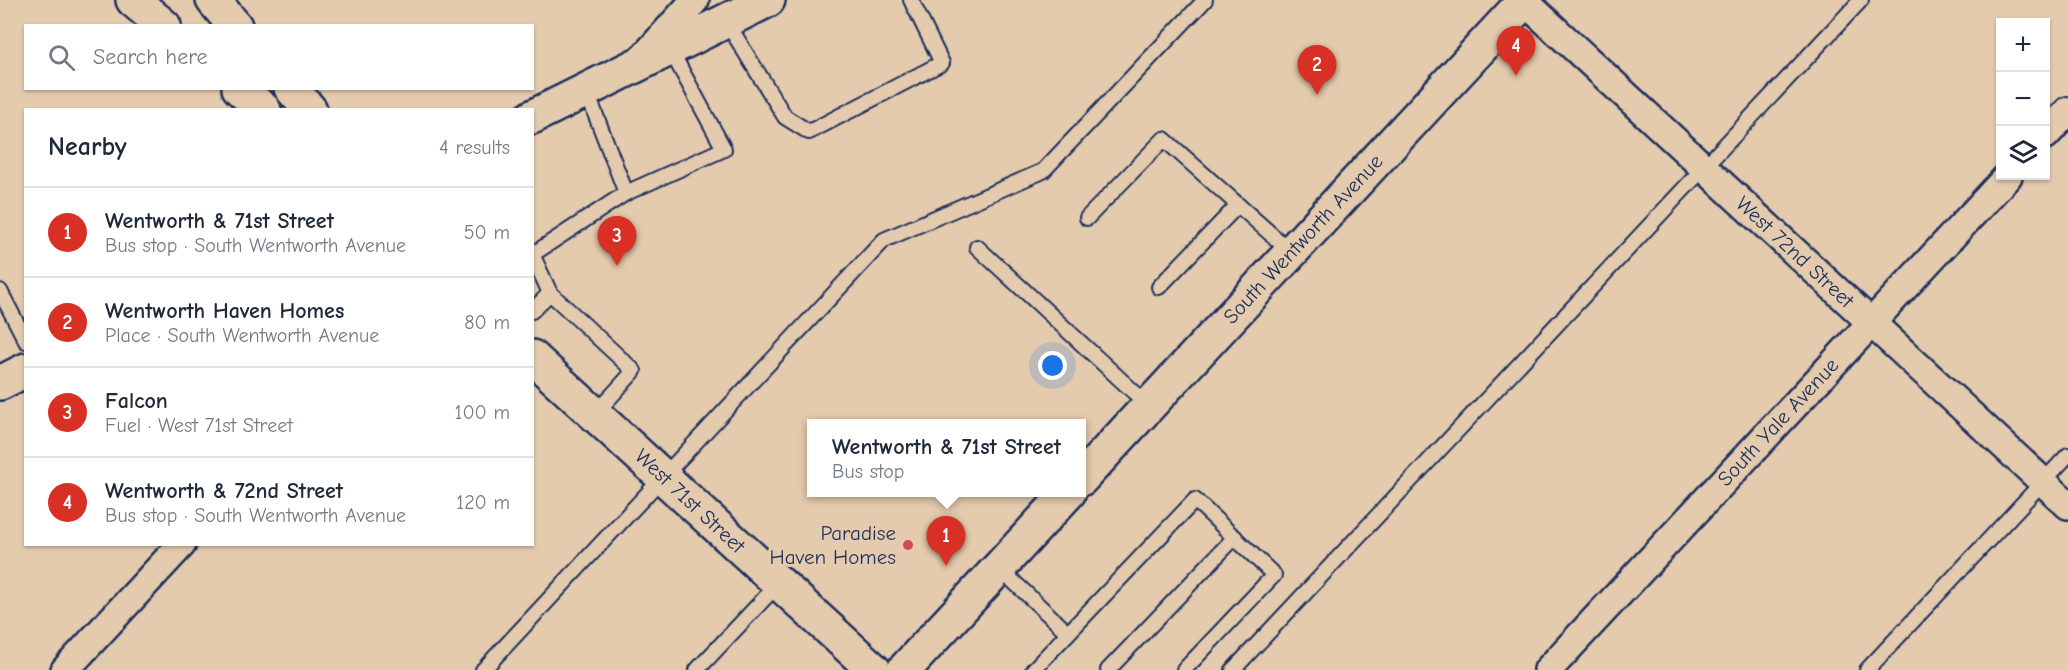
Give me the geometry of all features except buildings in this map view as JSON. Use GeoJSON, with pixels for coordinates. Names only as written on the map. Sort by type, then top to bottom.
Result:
{"type":"FeatureCollection","features":[{"type":"Feature","properties":{"kind":"main road"},"geometry":{"type":"LineString","coordinates":[[133,0],[162,24]]}},
{"type":"Feature","properties":{"kind":"main road"},"geometry":{"type":"LineString","coordinates":[[213,0],[233,24]]}},
{"type":"Feature","properties":{"kind":"main road"},"geometry":{"type":"LineString","coordinates":[[534,116],[768,0]]}},
{"type":"Feature","properties":{"kind":"main road","name":"South Wentworth Avenue"},"geometry":{"type":"LineString","coordinates":[[1086,474],[1524,0]]}},
{"type":"Feature","properties":{"kind":"main road"},"geometry":{"type":"LineString","coordinates":[[241,90],[262,108]]}},
{"type":"Feature","properties":{"kind":"main road"},"geometry":{"type":"LineString","coordinates":[[293,90],[308,108]]}},
{"type":"Feature","properties":{"kind":"main road","name":"West 71st Street"},"geometry":{"type":"LineString","coordinates":[[534,359],[874,670]]}},
{"type":"Feature","properties":{"kind":"main road"},"geometry":{"type":"LineString","coordinates":[[0,383],[24,371]]}},
{"type":"Feature","properties":{"kind":"main road"},"geometry":{"type":"LineString","coordinates":[[904,670],[1064,497]]}},
{"type":"Feature","properties":{"kind":"street"},"geometry":{"type":"LineString","coordinates":[[637,65],[695,0]]}},
{"type":"Feature","properties":{"kind":"street","name":"West 72nd Street"},"geometry":{"type":"LineString","coordinates":[[1524,0],[2068,505]]}},
{"type":"Feature","properties":{"kind":"street"},"geometry":{"type":"LineString","coordinates":[[2050,131],[2068,111]]}},
{"type":"Feature","properties":{"kind":"street","name":"South Yale Avenue"},"geometry":{"type":"LineString","coordinates":[[1548,670],[2004,180]]}},
{"type":"Feature","properties":{"kind":"street"},"geometry":{"type":"LineString","coordinates":[[65,670],[180,546]]}},
{"type":"Feature","properties":{"kind":"lane"},"geometry":{"type":"LineString","coordinates":[[726,21],[785,117],[809,132],[942,63],[911,0]]}},
{"type":"Feature","properties":{"kind":"lane"},"geometry":{"type":"LineString","coordinates":[[483,670],[884,240],[1044,171],[1205,0]]}},
{"type":"Feature","properties":{"kind":"lane"},"geometry":{"type":"LineString","coordinates":[[1233,670],[1861,0]]}},
{"type":"Feature","properties":{"kind":"lane"},"geometry":{"type":"LineString","coordinates":[[534,253],[626,193],[724,149],[670,49]]}},
{"type":"Feature","properties":{"kind":"lane"},"geometry":{"type":"LineString","coordinates":[[586,90],[626,193]]}},
{"type":"Feature","properties":{"kind":"lane"},"geometry":{"type":"LineString","coordinates":[[1087,218],[1164,139],[1291,252]]}},
{"type":"Feature","properties":{"kind":"lane"},"geometry":{"type":"LineString","coordinates":[[1159,287],[1238,205]]}},
{"type":"Feature","properties":{"kind":"lane"},"geometry":{"type":"LineString","coordinates":[[977,247],[1149,406]]}},
{"type":"Feature","properties":{"kind":"lane"},"geometry":{"type":"LineString","coordinates":[[534,256],[550,292],[634,371],[595,414]]}},
{"type":"Feature","properties":{"kind":"lane"},"geometry":{"type":"LineString","coordinates":[[0,291],[24,338]]}},
{"type":"Feature","properties":{"kind":"lane"},"geometry":{"type":"LineString","coordinates":[[534,309],[550,292]]}},
{"type":"Feature","properties":{"kind":"lane"},"geometry":{"type":"LineString","coordinates":[[1867,670],[2068,455]]}},
{"type":"Feature","properties":{"kind":"lane"},"geometry":{"type":"LineString","coordinates":[[1034,670],[1195,500],[1274,575],[1184,670]]}},
{"type":"Feature","properties":{"kind":"lane"},"geometry":{"type":"LineString","coordinates":[[1108,670],[1235,537]]}},
{"type":"Feature","properties":{"kind":"lane"},"geometry":{"type":"LineString","coordinates":[[999,568],[1068,633]]}},
{"type":"Feature","properties":{"kind":"lane"},"geometry":{"type":"LineString","coordinates":[[697,670],[778,583]]}},
{"type":"Feature","properties":{"kind":"place","name":"Wentworth & 72nd Street"},"geometry":{"type":"Point","coordinates":[1516,76]}},
{"type":"Feature","properties":{"kind":"place","name":"Wentworth Haven Homes"},"geometry":{"type":"Point","coordinates":[1317,95]}},
{"type":"Feature","properties":{"kind":"place","name":"Falcon"},"geometry":{"type":"Point","coordinates":[617,266]}},
{"type":"Feature","properties":{"kind":"place","name":"Paradise Haven Homes"},"geometry":{"type":"Point","coordinates":[908,545]}},
{"type":"Feature","properties":{"kind":"place","name":"Wentworth & 71st Street"},"geometry":{"type":"Point","coordinates":[946,566]}}]}
